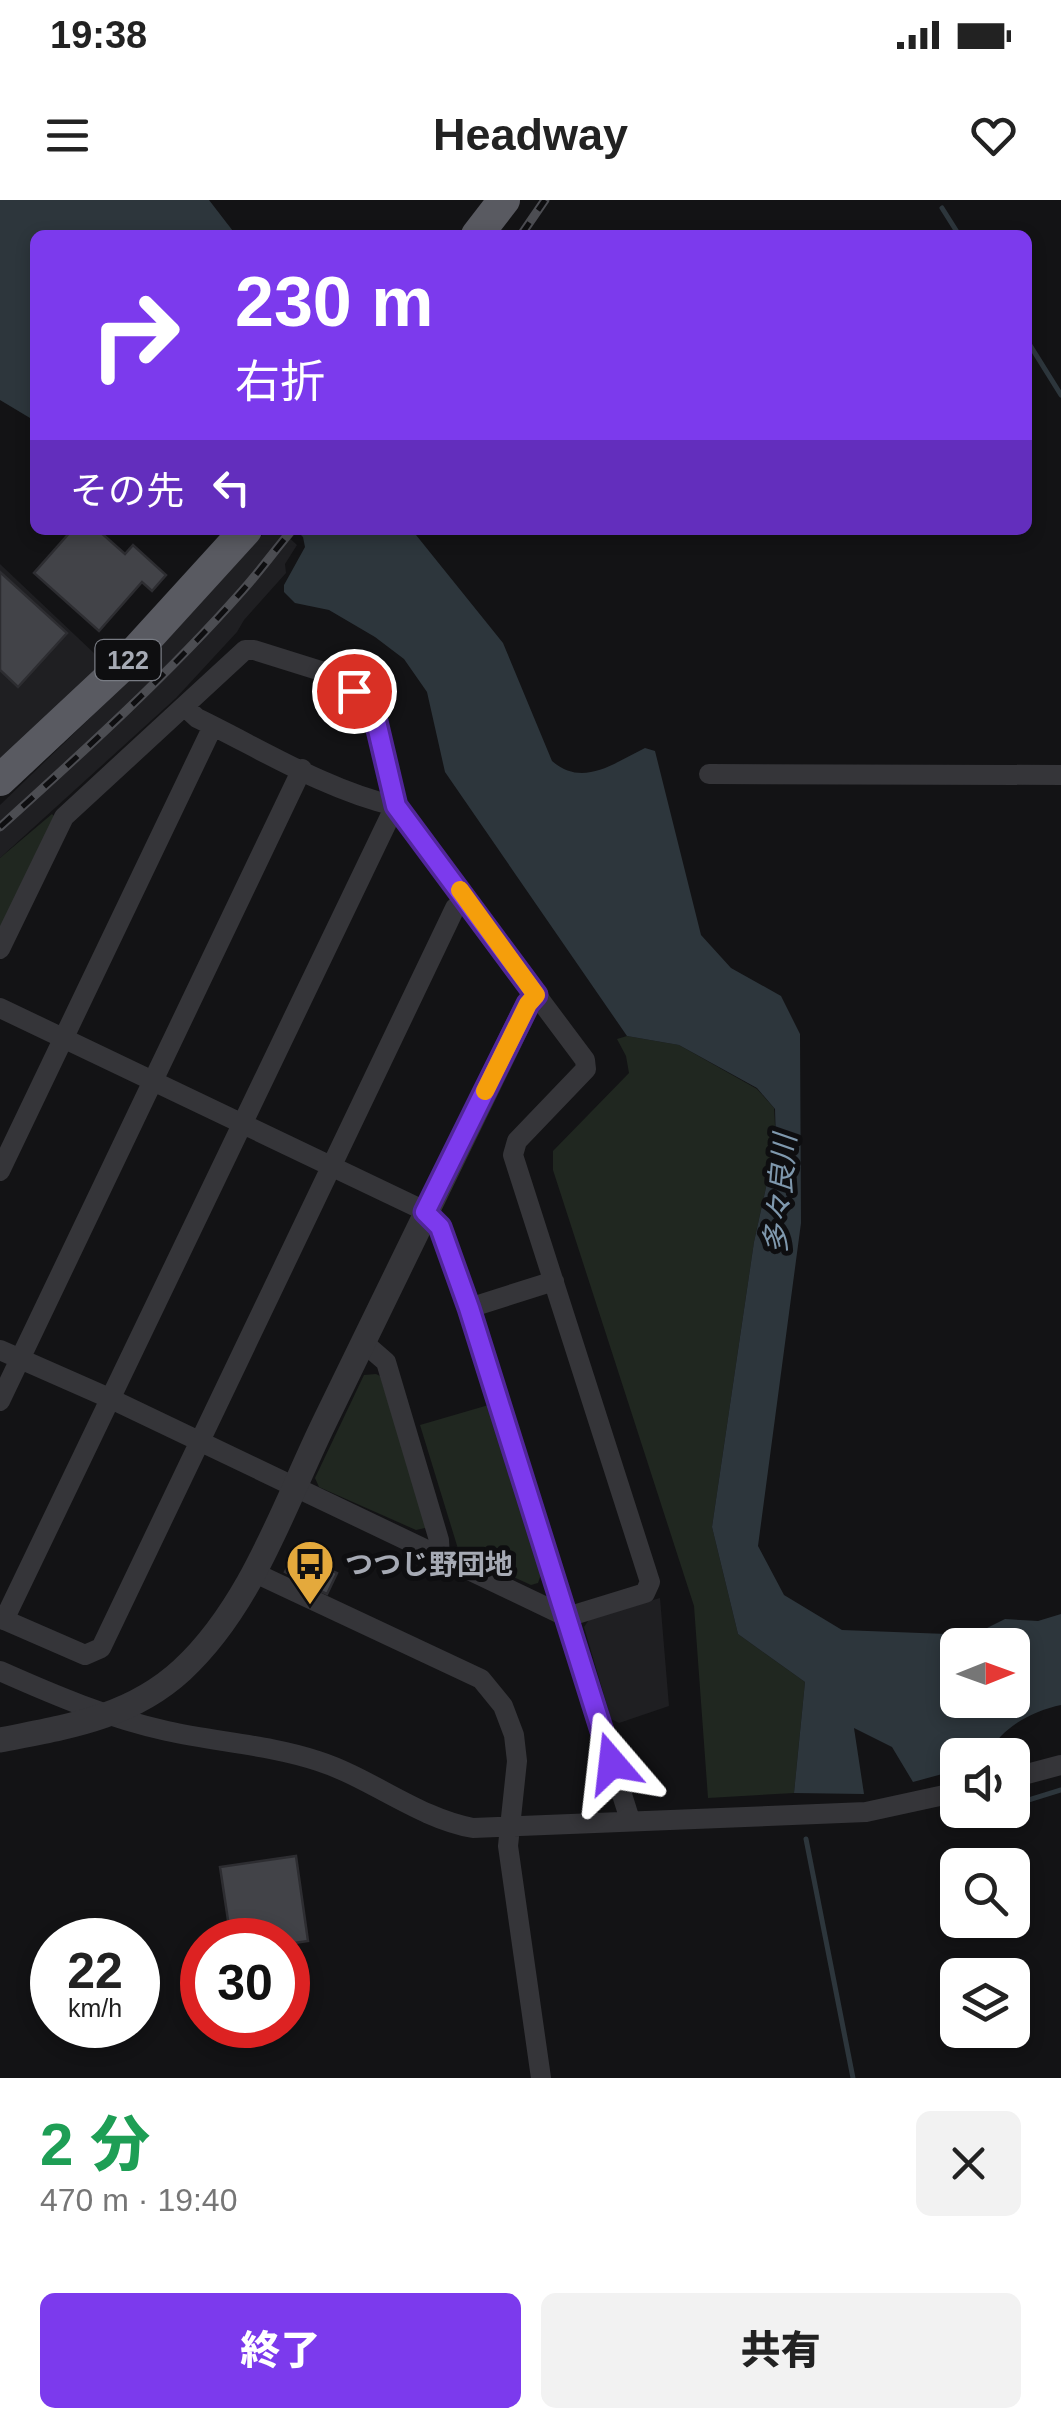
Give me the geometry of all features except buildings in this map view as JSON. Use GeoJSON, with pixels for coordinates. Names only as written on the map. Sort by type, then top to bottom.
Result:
{"type":"FeatureCollection","features":[{"type":"Feature","properties":{"kind":"highway"},"geometry":{"type":"LineString","coordinates":[[481,230],[504,200]]}},
{"type":"Feature","properties":{"kind":"highway","name":"122"},"geometry":{"type":"LineString","coordinates":[[0,780],[123,666],[241,535]]}},
{"type":"Feature","properties":{"kind":"street"},"geometry":{"type":"LineString","coordinates":[[0,949],[64,818],[245,650],[322,671],[362,696],[372,710],[396,806],[585,1060],[586,1069],[516,1141],[512,1155],[650,1582],[645,1592],[567,1618],[109,1398],[0,1350]]}},
{"type":"Feature","properties":{"kind":"street"},"geometry":{"type":"LineString","coordinates":[[185,707],[197,718],[302,769],[372,800],[396,806]]}},
{"type":"Feature","properties":{"kind":"street"},"geometry":{"type":"LineString","coordinates":[[0,1171],[213,726]]}},
{"type":"Feature","properties":{"kind":"street"},"geometry":{"type":"LineString","coordinates":[[0,1402],[302,769]]}},
{"type":"Feature","properties":{"kind":"street"},"geometry":{"type":"LineString","coordinates":[[709,774],[1061,775]]}},
{"type":"Feature","properties":{"kind":"street"},"geometry":{"type":"LineString","coordinates":[[396,806],[2,1619],[85,1655],[101,1648],[455,908],[466,899]]}},
{"type":"Feature","properties":{"kind":"street"},"geometry":{"type":"LineString","coordinates":[[0,1740],[111,1715],[158,1688],[194,1658],[234,1607],[425,1212],[528,1004],[536,995]]}},
{"type":"Feature","properties":{"kind":"street"},"geometry":{"type":"LineString","coordinates":[[0,1008],[425,1212],[440,1227],[630,1820]]}},
{"type":"Feature","properties":{"kind":"street"},"geometry":{"type":"LineString","coordinates":[[469,1308],[554,1280]]}},
{"type":"Feature","properties":{"kind":"street"},"geometry":{"type":"LineString","coordinates":[[363,1342],[386,1362],[439,1540],[440,1558]]}},
{"type":"Feature","properties":{"kind":"street"},"geometry":{"type":"LineString","coordinates":[[253,1572],[480,1679],[504,1706],[514,1735],[517,1761],[509,1828],[520,1942],[540,2078]]}},
{"type":"Feature","properties":{"kind":"street"},"geometry":{"type":"LineString","coordinates":[[0,1670],[111,1715],[164,1730],[316,1760],[454,1824],[509,1828],[866,1812],[940,1796]]}},
{"type":"Feature","properties":{"kind":"street"},"geometry":{"type":"LineString","coordinates":[[1030,1773],[1061,1765]]}},
{"type":"Feature","properties":{"kind":"shaded area"},"geometry":{"type":"Polygon","coordinates":[[[262,535],[286,535],[297,545],[285,564],[286,573],[176,698],[0,858],[0,805],[90,718],[262,535]]]}},
{"type":"Feature","properties":{"kind":"shaded area"},"geometry":{"type":"Polygon","coordinates":[[[0,564],[96,655],[97,669],[0,761],[0,564]]]}},
{"type":"Feature","properties":{"kind":"shaded area"},"geometry":{"type":"Polygon","coordinates":[[[54,816],[0,934],[0,858],[54,816]]]}},
{"type":"Feature","properties":{"kind":"shaded area"},"geometry":{"type":"Polygon","coordinates":[[[627,1036],[679,1045],[757,1089],[774,1108],[776,1142],[754,1242],[712,1527],[738,1634],[805,1682],[794,1793],[708,1798],[694,1606],[553,1170],[553,1151],[629,1073],[617,1039],[627,1036]]]}},
{"type":"Feature","properties":{"kind":"shaded area"},"geometry":{"type":"Polygon","coordinates":[[[364,1375],[380,1376],[427,1524],[425,1528],[416,1530],[319,1487],[315,1478],[364,1375]]]}},
{"type":"Feature","properties":{"kind":"shaded area"},"geometry":{"type":"Polygon","coordinates":[[[492,1404],[543,1569],[538,1583],[531,1585],[459,1552],[420,1425],[492,1404]]]}},
{"type":"Feature","properties":{"kind":"shaded area"},"geometry":{"type":"Polygon","coordinates":[[[660,1598],[669,1706],[619,1723],[611,1719],[584,1627],[590,1618],[660,1598]]]}},
{"type":"Feature","properties":{"kind":"water"},"geometry":{"type":"Polygon","coordinates":[[[0,200],[209,200],[232,230],[30,230],[30,418],[0,400],[0,200]]]}},
{"type":"Feature","properties":{"kind":"water","name":"多々良川"},"geometry":{"type":"Polygon","coordinates":[[[301,535],[416,535],[503,643],[552,761],[564,769],[587,773],[645,748],[655,751],[701,935],[731,968],[781,996],[800,1034],[801,1223],[758,1546],[784,1595],[842,1630],[940,1634],[940,1718],[1027,1718],[999,1738],[940,1738],[940,1775],[913,1782],[892,1747],[854,1728],[864,1794],[794,1793],[805,1682],[738,1634],[712,1527],[754,1242],[776,1142],[775,1109],[757,1088],[679,1045],[627,1036],[445,772],[427,692],[404,659],[329,610],[295,603],[284,592],[305,547],[301,535]]]}},
{"type":"Feature","properties":{"kind":"water"},"geometry":{"type":"Polygon","coordinates":[[[1061,1614],[1061,1705],[1030,1716],[1030,1628],[987,1628],[1005,1619],[1038,1621],[1061,1614]]]}},
{"type":"Feature","properties":{"kind":"waterway"},"geometry":{"type":"LineString","coordinates":[[942,208],[956,230]]}},
{"type":"Feature","properties":{"kind":"waterway"},"geometry":{"type":"LineString","coordinates":[[1032,348],[1061,395]]}},
{"type":"Feature","properties":{"kind":"waterway"},"geometry":{"type":"LineString","coordinates":[[1030,1799],[1061,1790]]}},
{"type":"Feature","properties":{"kind":"waterway"},"geometry":{"type":"LineString","coordinates":[[806,1839],[853,2078]]}},
{"type":"Feature","properties":{"kind":"railway"},"geometry":{"type":"LineString","coordinates":[[524,230],[545,200]]}},
{"type":"Feature","properties":{"kind":"railway"},"geometry":{"type":"LineString","coordinates":[[0,827],[185,652],[288,535]]}},
{"type":"Feature","properties":{"kind":"slow traffic"},"geometry":{"type":"LineString","coordinates":[[460,890],[536,995],[485,1091]]}},
{"type":"Feature","properties":{"kind":"place","name":"つつじ野団地"},"geometry":{"type":"Point","coordinates":[310,1606]}},
{"type":"Feature","properties":{"kind":"route"},"geometry":{"type":"LineString","coordinates":[[354,691],[367,702],[375,717],[396,806],[536,995],[528,1004],[425,1212],[440,1227],[469,1308],[612,1763]]}}]}
